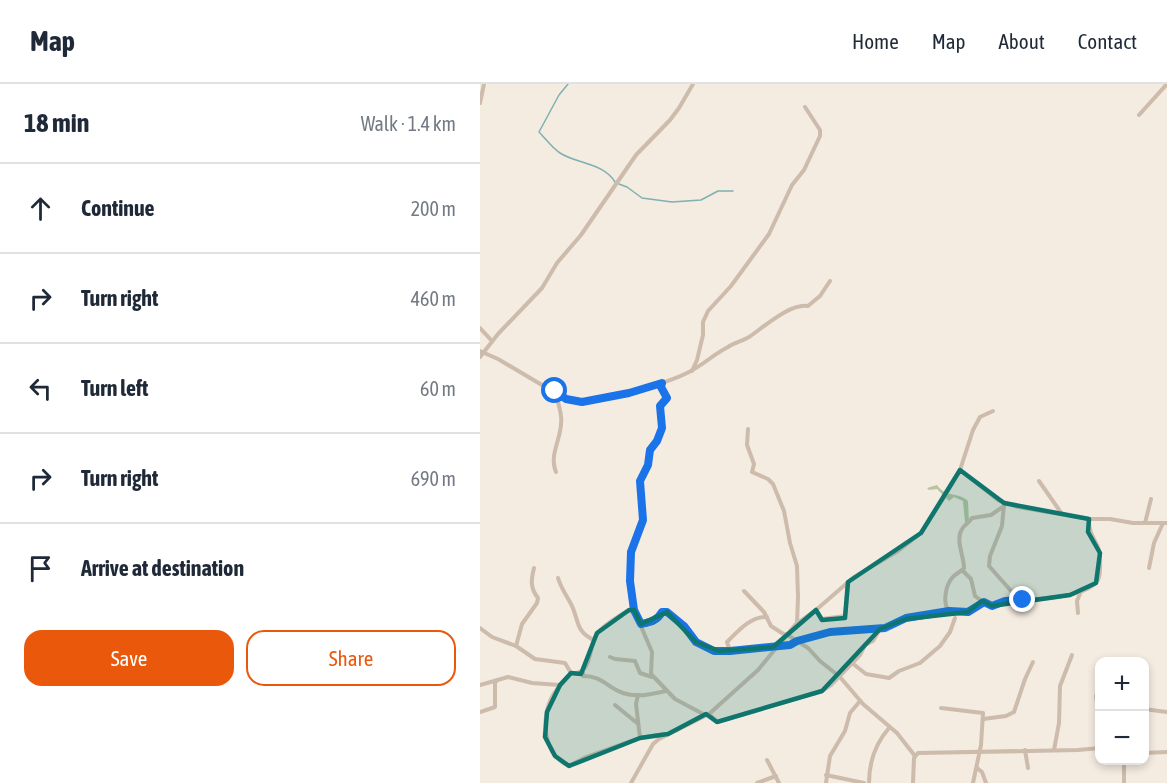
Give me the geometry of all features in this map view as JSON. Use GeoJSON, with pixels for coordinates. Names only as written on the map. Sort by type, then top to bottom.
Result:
{"type":"FeatureCollection","features":[{"type":"Feature","properties":{"kind":"street"},"geometry":{"type":"LineString","coordinates":[[480,103],[484,84]]}},
{"type":"Feature","properties":{"kind":"street"},"geometry":{"type":"LineString","coordinates":[[480,357],[482,352],[542,288],[557,263],[581,235],[636,155],[670,120],[693,84]]}},
{"type":"Feature","properties":{"kind":"street"},"geometry":{"type":"LineString","coordinates":[[1139,115],[1167,84]]}},
{"type":"Feature","properties":{"kind":"street"},"geometry":{"type":"LineString","coordinates":[[691,371],[697,360],[703,335],[703,322],[710,307],[731,286],[769,234],[792,185],[804,170],[820,136],[820,130],[805,107]]}},
{"type":"Feature","properties":{"kind":"street"},"geometry":{"type":"LineString","coordinates":[[482,352],[569,400],[582,402],[629,393],[691,371],[728,346],[746,339],[790,310],[810,305],[820,296],[830,281]]}},
{"type":"Feature","properties":{"kind":"street"},"geometry":{"type":"LineString","coordinates":[[480,328],[492,341]]}},
{"type":"Feature","properties":{"kind":"street"},"geometry":{"type":"LineString","coordinates":[[662,383],[661,387],[667,398],[660,406],[662,428],[657,441],[650,450],[648,465],[640,481],[643,520],[632,546],[630,581],[634,610],[650,646],[653,677],[666,692],[715,722],[725,721],[822,691],[840,677],[860,655],[865,645],[873,641],[880,629]]}},
{"type":"Feature","properties":{"kind":"street"},"geometry":{"type":"LineString","coordinates":[[556,392],[562,417],[559,443],[552,459],[556,471]]}},
{"type":"Feature","properties":{"kind":"street"},"geometry":{"type":"LineString","coordinates":[[631,783],[653,744],[707,715],[758,670],[797,623],[848,582],[898,551],[921,533],[960,470],[973,430],[980,417],[993,411]]}},
{"type":"Feature","properties":{"kind":"street"},"geometry":{"type":"LineString","coordinates":[[748,429],[747,445],[754,464],[752,472],[768,479],[773,484],[784,511],[797,566],[797,623]]}},
{"type":"Feature","properties":{"kind":"street"},"geometry":{"type":"LineString","coordinates":[[960,470],[1004,504],[1089,519],[1165,523],[1154,543],[1149,568]]}},
{"type":"Feature","properties":{"kind":"street"},"geometry":{"type":"LineString","coordinates":[[1039,481],[1062,514]]}},
{"type":"Feature","properties":{"kind":"street"},"geometry":{"type":"LineString","coordinates":[[1145,523],[1151,499]]}},
{"type":"Feature","properties":{"kind":"street"},"geometry":{"type":"LineString","coordinates":[[1004,504],[989,516],[972,518],[961,531],[963,571],[971,579],[975,596],[992,606],[1005,601],[1070,595],[1096,583],[1099,576],[1100,553],[1088,530],[1089,519]]}},
{"type":"Feature","properties":{"kind":"street"},"geometry":{"type":"LineString","coordinates":[[1004,504],[1002,526],[990,556],[990,566],[1019,601]]}},
{"type":"Feature","properties":{"kind":"street"},"geometry":{"type":"LineString","coordinates":[[516,646],[522,624],[537,603],[538,598],[532,590],[531,581],[534,568]]}},
{"type":"Feature","properties":{"kind":"street"},"geometry":{"type":"LineString","coordinates":[[949,611],[945,607],[948,584],[957,573],[963,571]]}},
{"type":"Feature","properties":{"kind":"street"},"geometry":{"type":"LineString","coordinates":[[558,578],[572,605],[578,627],[594,640]]}},
{"type":"Feature","properties":{"kind":"street"},"geometry":{"type":"LineString","coordinates":[[816,610],[822,619],[845,616],[848,582]]}},
{"type":"Feature","properties":{"kind":"street"},"geometry":{"type":"LineString","coordinates":[[1078,613],[1077,601],[1081,590]]}},
{"type":"Feature","properties":{"kind":"street"},"geometry":{"type":"LineString","coordinates":[[744,591],[767,617],[771,626],[797,641],[840,677],[860,701],[897,733],[915,756],[913,783]]}},
{"type":"Feature","properties":{"kind":"street"},"geometry":{"type":"LineString","coordinates":[[641,624],[658,619],[662,612],[667,612],[684,626],[702,646],[714,651],[730,651],[790,645],[830,632],[888,628],[906,618],[949,611],[968,612],[984,602]]}},
{"type":"Feature","properties":{"kind":"street"},"geometry":{"type":"LineString","coordinates":[[571,673],[583,672],[597,633],[629,610],[634,610]]}},
{"type":"Feature","properties":{"kind":"street"},"geometry":{"type":"LineString","coordinates":[[730,651],[727,642],[755,618],[767,617]]}},
{"type":"Feature","properties":{"kind":"street"},"geometry":{"type":"LineString","coordinates":[[852,663],[866,674],[889,678],[920,663],[940,646],[950,632],[955,618]]}},
{"type":"Feature","properties":{"kind":"street"},"geometry":{"type":"LineString","coordinates":[[480,628],[506,644],[516,646],[535,659],[566,663],[571,673]]}},
{"type":"Feature","properties":{"kind":"street"},"geometry":{"type":"LineString","coordinates":[[1054,750],[1059,723],[1060,686],[1072,656]]}},
{"type":"Feature","properties":{"kind":"street"},"geometry":{"type":"LineString","coordinates":[[610,657],[634,662],[640,673],[653,677]]}},
{"type":"Feature","properties":{"kind":"street"},"geometry":{"type":"LineString","coordinates":[[983,718],[1006,716],[1014,712],[1033,662]]}},
{"type":"Feature","properties":{"kind":"street"},"geometry":{"type":"LineString","coordinates":[[583,672],[583,676],[601,679],[621,692],[638,695],[666,692]]}},
{"type":"Feature","properties":{"kind":"street"},"geometry":{"type":"LineString","coordinates":[[571,673],[548,704],[545,737],[555,756],[563,764],[569,766],[584,758],[640,738],[668,734]]}},
{"type":"Feature","properties":{"kind":"street"},"geometry":{"type":"LineString","coordinates":[[480,685],[508,677],[532,683],[560,685]]}},
{"type":"Feature","properties":{"kind":"street"},"geometry":{"type":"LineString","coordinates":[[480,712],[495,707],[495,683],[498,679]]}},
{"type":"Feature","properties":{"kind":"street"},"geometry":{"type":"LineString","coordinates":[[638,695],[636,704],[640,738]]}},
{"type":"Feature","properties":{"kind":"street"},"geometry":{"type":"LineString","coordinates":[[826,783],[830,756],[845,731],[850,713],[860,701]]}},
{"type":"Feature","properties":{"kind":"street"},"geometry":{"type":"LineString","coordinates":[[615,705],[638,724]]}},
{"type":"Feature","properties":{"kind":"street"},"geometry":{"type":"LineString","coordinates":[[941,708],[983,713],[981,746],[973,783]]}},
{"type":"Feature","properties":{"kind":"street"},"geometry":{"type":"LineString","coordinates":[[1149,710],[1167,712]]}},
{"type":"Feature","properties":{"kind":"street"},"geometry":{"type":"LineString","coordinates":[[869,783],[879,741],[889,728]]}},
{"type":"Feature","properties":{"kind":"street"},"geometry":{"type":"LineString","coordinates":[[648,736],[653,740],[653,744]]}},
{"type":"Feature","properties":{"kind":"street"},"geometry":{"type":"LineString","coordinates":[[915,756],[923,753],[1095,748]]}},
{"type":"Feature","properties":{"kind":"street"},"geometry":{"type":"LineString","coordinates":[[1025,750],[1028,768]]}},
{"type":"Feature","properties":{"kind":"street"},"geometry":{"type":"LineString","coordinates":[[1149,753],[1167,752]]}},
{"type":"Feature","properties":{"kind":"street"},"geometry":{"type":"LineString","coordinates":[[767,760],[779,783]]}},
{"type":"Feature","properties":{"kind":"street"},"geometry":{"type":"LineString","coordinates":[[1124,783],[1125,765]]}},
{"type":"Feature","properties":{"kind":"street"},"geometry":{"type":"LineString","coordinates":[[977,768],[982,772],[986,783]]}},
{"type":"Feature","properties":{"kind":"street"},"geometry":{"type":"LineString","coordinates":[[826,775],[864,783]]}},
{"type":"Feature","properties":{"kind":"street"},"geometry":{"type":"LineString","coordinates":[[757,783],[776,776]]}},
{"type":"Feature","properties":{"kind":"highlighted area"},"geometry":{"type":"Polygon","coordinates":[[[960,470],[1004,503],[1089,519],[1088,532],[1100,553],[1096,583],[1070,595],[992,606],[982,601],[968,612],[906,619],[880,629],[822,691],[717,722],[706,714],[668,734],[640,738],[569,766],[555,756],[545,737],[547,712],[560,685],[571,673],[581,674],[597,633],[629,610],[634,610],[641,624],[667,612],[696,642],[719,651],[773,647],[816,610],[822,620],[845,618],[848,582],[921,533],[960,470]]]}},
{"type":"Feature","properties":{"kind":"green space"},"geometry":{"type":"Polygon","coordinates":[[[937,485],[948,494],[960,496],[968,501],[969,523],[965,522],[963,501],[954,497],[949,501],[937,489],[927,488],[937,485]]]}},
{"type":"Feature","properties":{"kind":"waterway"},"geometry":{"type":"LineString","coordinates":[[568,84],[559,95],[539,132],[560,153],[597,167],[615,182]]}},
{"type":"Feature","properties":{"kind":"waterway"},"geometry":{"type":"LineString","coordinates":[[619,184],[642,198],[672,202],[701,200],[718,191],[733,191]]}},
{"type":"Feature","properties":{"kind":"route"},"geometry":{"type":"LineString","coordinates":[[555,391],[566,399],[582,402],[629,393],[662,383],[661,387],[667,398],[660,406],[662,428],[657,441],[650,450],[648,465],[640,481],[643,520],[631,552],[630,581],[634,610],[641,624],[658,619],[662,612],[667,612],[684,626],[702,646],[714,651],[730,651],[790,645],[830,632],[888,628],[906,618],[931,616],[949,611],[968,612],[984,602],[992,606],[1005,601],[1023,600]]}}]}
